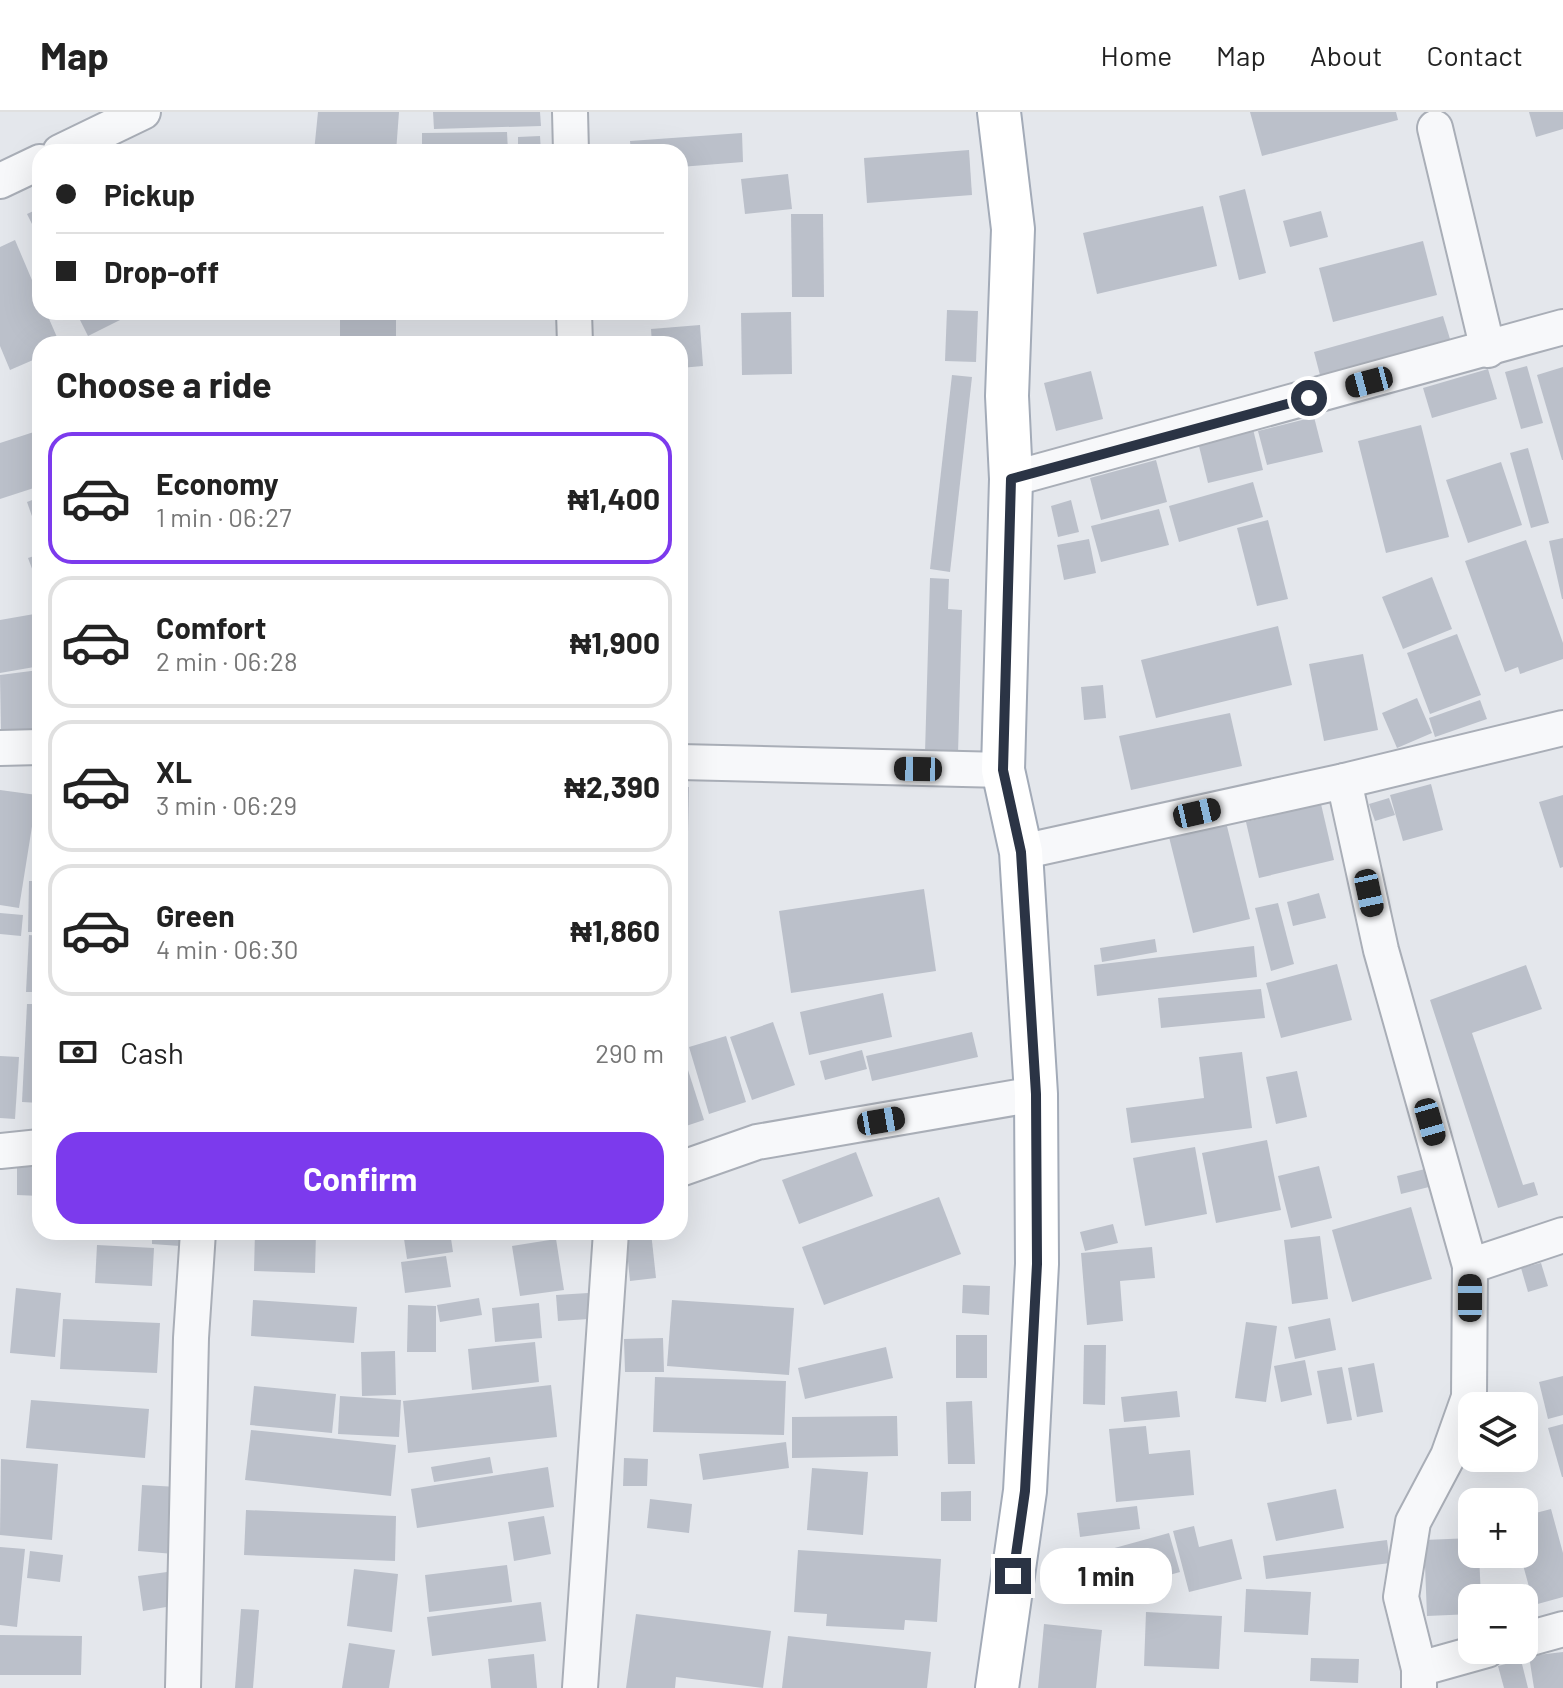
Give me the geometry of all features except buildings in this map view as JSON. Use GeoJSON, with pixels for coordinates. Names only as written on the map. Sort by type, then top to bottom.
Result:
{"type":"FeatureCollection","features":[{"type":"Feature","properties":{"kind":"main road"},"geometry":{"type":"LineString","coordinates":[[997,1688],[1025,1491],[1037,1264],[1036,1094],[1021,852],[1003,770],[1011,479],[1007,396],[1013,229],[999,112]]}},
{"type":"Feature","properties":{"kind":"street"},"geometry":{"type":"LineString","coordinates":[[77,144],[143,112]]}},
{"type":"Feature","properties":{"kind":"street"},"geometry":{"type":"LineString","coordinates":[[570,112],[571,144]]}},
{"type":"Feature","properties":{"kind":"street"},"geometry":{"type":"LineString","coordinates":[[1435,128],[1488,350]]}},
{"type":"Feature","properties":{"kind":"street"},"geometry":{"type":"LineString","coordinates":[[0,181],[32,166]]}},
{"type":"Feature","properties":{"kind":"street"},"geometry":{"type":"LineString","coordinates":[[1011,479],[1563,327]]}},
{"type":"Feature","properties":{"kind":"street"},"geometry":{"type":"LineString","coordinates":[[1021,852],[1344,781],[1563,728]]}},
{"type":"Feature","properties":{"kind":"street"},"geometry":{"type":"LineString","coordinates":[[0,748],[32,747]]}},
{"type":"Feature","properties":{"kind":"street"},"geometry":{"type":"LineString","coordinates":[[688,762],[1003,770]]}},
{"type":"Feature","properties":{"kind":"street"},"geometry":{"type":"LineString","coordinates":[[1344,781],[1381,950],[1470,1266],[1469,1397],[1448,1456],[1413,1522],[1401,1597],[1419,1678],[1458,1662]]}},
{"type":"Feature","properties":{"kind":"street"},"geometry":{"type":"LineString","coordinates":[[688,1166],[757,1142],[1036,1094]]}},
{"type":"Feature","properties":{"kind":"street"},"geometry":{"type":"LineString","coordinates":[[0,1151],[32,1148]]}},
{"type":"Feature","properties":{"kind":"street"},"geometry":{"type":"LineString","coordinates":[[1470,1266],[1563,1235]]}},
{"type":"Feature","properties":{"kind":"street"},"geometry":{"type":"LineString","coordinates":[[183,1688],[191,1338],[197,1240]]}},
{"type":"Feature","properties":{"kind":"street"},"geometry":{"type":"LineString","coordinates":[[580,1688],[610,1240]]}},
{"type":"Feature","properties":{"kind":"street"},"geometry":{"type":"LineString","coordinates":[[1538,1636],[1563,1629]]}},
{"type":"Feature","properties":{"kind":"route"},"geometry":{"type":"LineString","coordinates":[[1013,1576],[1025,1491],[1037,1264],[1036,1094],[1021,852],[1003,770],[1011,479],[1309,398]]}}]}
